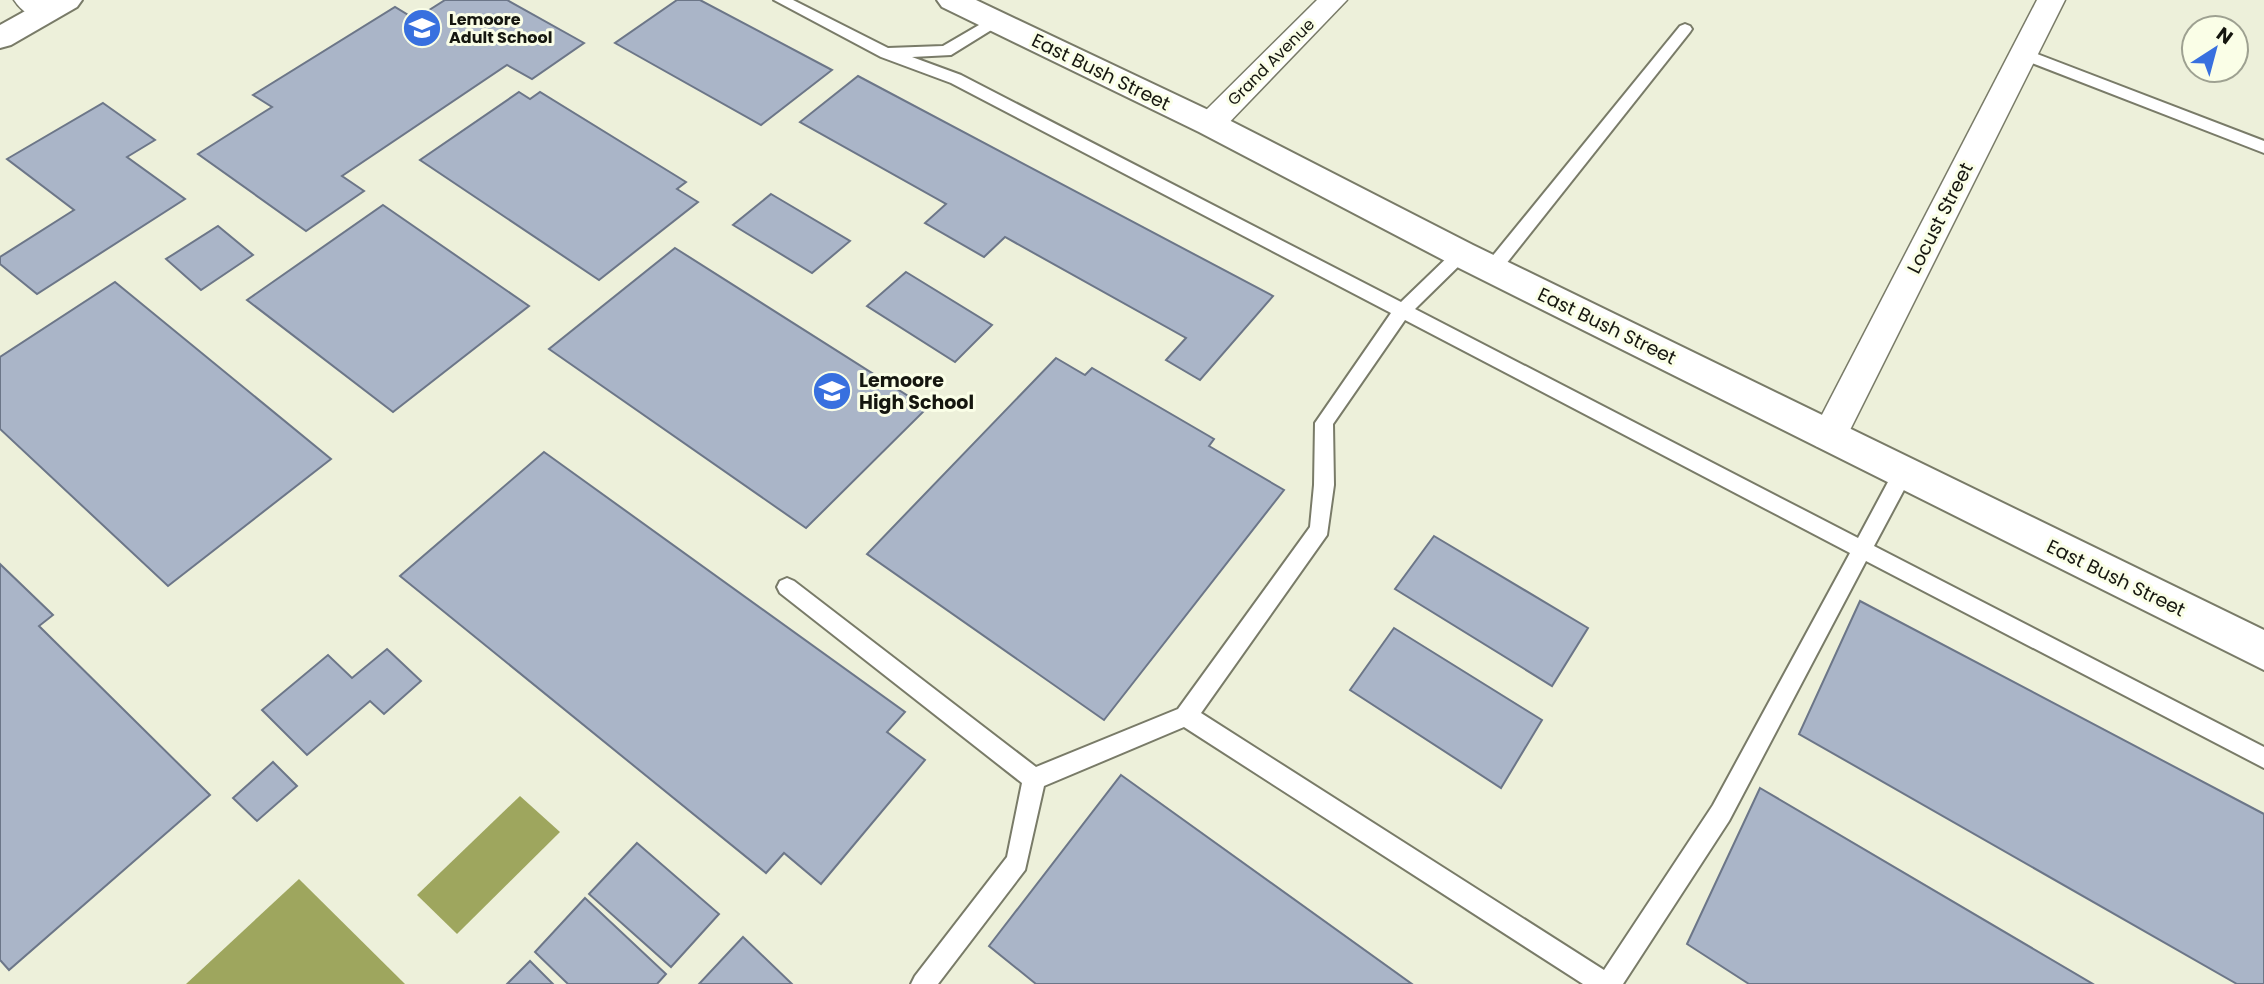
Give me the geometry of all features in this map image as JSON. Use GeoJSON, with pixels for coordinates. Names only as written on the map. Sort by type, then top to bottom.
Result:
{"type":"FeatureCollection","features":[{"type":"Feature","properties":{"kind":"main road","name":"East Bush Street"},"geometry":{"type":"LineString","coordinates":[[952,0],[1210,124],[1476,262],[2264,651]]}},
{"type":"Feature","properties":{"kind":"main road"},"geometry":{"type":"LineString","coordinates":[[0,38],[47,4]]}},
{"type":"Feature","properties":{"kind":"street","name":"Grand Avenue"},"geometry":{"type":"LineString","coordinates":[[1210,124],[1334,0]]}},
{"type":"Feature","properties":{"kind":"street","name":"Locust Street"},"geometry":{"type":"LineString","coordinates":[[1829,436],[2051,0]]}},
{"type":"Feature","properties":{"kind":"lane"},"geometry":{"type":"LineString","coordinates":[[781,0],[886,53],[956,79],[2264,758]]}},
{"type":"Feature","properties":{"kind":"lane"},"geometry":{"type":"LineString","coordinates":[[886,53],[946,51],[996,21]]}},
{"type":"Feature","properties":{"kind":"lane"},"geometry":{"type":"LineString","coordinates":[[1034,779],[1186,716],[1320,529],[1324,485],[1324,423],[1403,310],[1476,262],[1685,29]]}},
{"type":"Feature","properties":{"kind":"lane"},"geometry":{"type":"LineString","coordinates":[[2024,54],[2264,147]]}},
{"type":"Feature","properties":{"kind":"lane"},"geometry":{"type":"LineString","coordinates":[[1186,716],[1607,984],[1721,813],[1903,473]]}},
{"type":"Feature","properties":{"kind":"lane"},"geometry":{"type":"LineString","coordinates":[[787,587],[1034,779]]}},
{"type":"Feature","properties":{"kind":"lane"},"geometry":{"type":"LineString","coordinates":[[923,984],[1017,862],[1034,779]]}},
{"type":"Feature","properties":{"kind":"shaded area"},"geometry":{"type":"Polygon","coordinates":[[[520,796],[560,832],[457,934],[417,895],[520,796]]]}},
{"type":"Feature","properties":{"kind":"shaded area"},"geometry":{"type":"Polygon","coordinates":[[[299,879],[405,984],[186,984],[299,879]]]}},
{"type":"Feature","properties":{"kind":"building"},"geometry":{"type":"Polygon","coordinates":[[[445,0],[507,0],[584,43],[532,79],[507,65],[342,176],[364,191],[306,231],[198,154],[272,107],[253,95],[395,7],[415,19],[445,0]]]}},
{"type":"Feature","properties":{"kind":"building"},"geometry":{"type":"Polygon","coordinates":[[[677,0],[700,0],[832,70],[761,125],[615,43],[677,0]]]}},
{"type":"Feature","properties":{"kind":"building"},"geometry":{"type":"Polygon","coordinates":[[[858,76],[1273,296],[1200,380],[1166,360],[1186,338],[1005,237],[984,257],[925,223],[946,204],[800,122],[858,76]]]}},
{"type":"Feature","properties":{"kind":"building"},"geometry":{"type":"Polygon","coordinates":[[[519,92],[530,99],[540,92],[686,182],[677,189],[698,202],[599,280],[420,160],[519,92]]]}},
{"type":"Feature","properties":{"kind":"building"},"geometry":{"type":"Polygon","coordinates":[[[103,103],[155,140],[127,157],[185,199],[37,294],[0,264],[0,257],[74,210],[7,159],[103,103]]]}},
{"type":"Feature","properties":{"kind":"building"},"geometry":{"type":"Polygon","coordinates":[[[771,194],[850,241],[812,273],[733,225],[771,194]]]}},
{"type":"Feature","properties":{"kind":"building"},"geometry":{"type":"Polygon","coordinates":[[[383,205],[529,306],[393,412],[247,300],[383,205]]]}},
{"type":"Feature","properties":{"kind":"building"},"geometry":{"type":"Polygon","coordinates":[[[218,226],[253,255],[201,290],[166,259],[218,226]]]}},
{"type":"Feature","properties":{"kind":"building"},"geometry":{"type":"Polygon","coordinates":[[[675,248],[927,408],[806,528],[549,349],[675,248]]]}},
{"type":"Feature","properties":{"kind":"building"},"geometry":{"type":"Polygon","coordinates":[[[906,272],[992,325],[955,362],[867,306],[906,272]]]}},
{"type":"Feature","properties":{"kind":"building"},"geometry":{"type":"Polygon","coordinates":[[[115,282],[331,459],[168,586],[0,429],[0,357],[115,282]]]}},
{"type":"Feature","properties":{"kind":"building"},"geometry":{"type":"Polygon","coordinates":[[[1056,358],[1085,375],[1092,368],[1214,439],[1209,446],[1284,490],[1104,720],[867,554],[1056,358]]]}},
{"type":"Feature","properties":{"kind":"building"},"geometry":{"type":"Polygon","coordinates":[[[544,452],[905,712],[887,732],[925,760],[821,884],[784,853],[766,873],[400,576],[544,452]]]}},
{"type":"Feature","properties":{"kind":"building"},"geometry":{"type":"Polygon","coordinates":[[[1434,536],[1588,628],[1552,686],[1395,589],[1434,536]]]}},
{"type":"Feature","properties":{"kind":"building"},"geometry":{"type":"Polygon","coordinates":[[[0,564],[53,615],[39,626],[210,795],[9,970],[0,960],[0,564]]]}},
{"type":"Feature","properties":{"kind":"building"},"geometry":{"type":"Polygon","coordinates":[[[1860,601],[2264,814],[2264,984],[2237,984],[1799,734],[1860,601]]]}},
{"type":"Feature","properties":{"kind":"building"},"geometry":{"type":"Polygon","coordinates":[[[1394,628],[1542,720],[1501,788],[1350,690],[1394,628]]]}},
{"type":"Feature","properties":{"kind":"building"},"geometry":{"type":"Polygon","coordinates":[[[387,649],[421,681],[384,714],[370,701],[307,755],[262,710],[328,655],[352,678],[387,649]]]}},
{"type":"Feature","properties":{"kind":"building"},"geometry":{"type":"Polygon","coordinates":[[[273,762],[297,786],[257,821],[233,798],[273,762]]]}},
{"type":"Feature","properties":{"kind":"building"},"geometry":{"type":"Polygon","coordinates":[[[1121,775],[1412,984],[1036,984],[989,946],[1121,775]]]}},
{"type":"Feature","properties":{"kind":"building"},"geometry":{"type":"Polygon","coordinates":[[[1760,788],[2093,984],[1749,984],[1687,944],[1760,788]]]}},
{"type":"Feature","properties":{"kind":"building"},"geometry":{"type":"Polygon","coordinates":[[[637,843],[719,914],[671,967],[589,894],[637,843]]]}},
{"type":"Feature","properties":{"kind":"building"},"geometry":{"type":"Polygon","coordinates":[[[585,898],[666,974],[657,984],[568,984],[535,952],[585,898]]]}},
{"type":"Feature","properties":{"kind":"building"},"geometry":{"type":"Polygon","coordinates":[[[743,937],[792,984],[699,984],[743,937]]]}},
{"type":"Feature","properties":{"kind":"building"},"geometry":{"type":"Polygon","coordinates":[[[530,961],[553,984],[507,984],[530,961]]]}},
{"type":"Feature","properties":{"kind":"place","name":"Lemoore Adult School"},"geometry":{"type":"Point","coordinates":[422,28]}},
{"type":"Feature","properties":{"kind":"place","name":"Lemoore High School"},"geometry":{"type":"Point","coordinates":[832,391]}}]}
